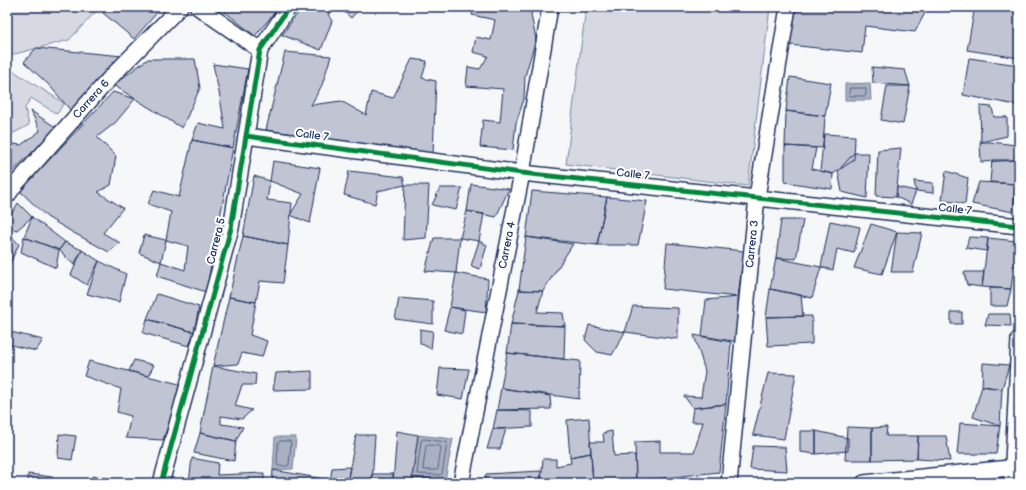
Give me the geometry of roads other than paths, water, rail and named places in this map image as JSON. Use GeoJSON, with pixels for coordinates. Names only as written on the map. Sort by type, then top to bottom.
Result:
{"type":"FeatureCollection","features":[{"type":"Feature","properties":{"kind":"street","name":"Carrera 6"},"geometry":{"type":"LineString","coordinates":[[7,196],[15,185],[110,78],[180,7]]}},
{"type":"Feature","properties":{"kind":"street"},"geometry":{"type":"LineString","coordinates":[[198,7],[260,50]]}},
{"type":"Feature","properties":{"kind":"street","name":"Carrera 5"},"geometry":{"type":"LineString","coordinates":[[162,483],[231,228],[260,50],[289,7]]}},
{"type":"Feature","properties":{"kind":"street","name":"Carrera 4"},"geometry":{"type":"LineString","coordinates":[[461,483],[522,173],[550,7]]}},
{"type":"Feature","properties":{"kind":"street","name":"Carrera 3"},"geometry":{"type":"LineString","coordinates":[[728,483],[757,198],[788,7]]}},
{"type":"Feature","properties":{"kind":"street","name":"Calle 7"},"geometry":{"type":"LineString","coordinates":[[246,136],[522,173],[1019,226]]}},
{"type":"Feature","properties":{"kind":"street"},"geometry":{"type":"LineString","coordinates":[[1012,483],[1016,467],[1019,339]]}},
{"type":"Feature","properties":{"kind":"street"},"geometry":{"type":"LineString","coordinates":[[864,483],[1016,467]]}},
{"type":"Feature","properties":{"kind":"water"},"geometry":{"type":"Polygon","coordinates":[[[870,83],[871,100],[845,100],[845,84],[870,83]]]}},
{"type":"Feature","properties":{"kind":"water"},"geometry":{"type":"Polygon","coordinates":[[[418,435],[453,439],[445,480],[412,478],[418,435]]]}},
{"type":"Feature","properties":{"kind":"water"},"geometry":{"type":"Polygon","coordinates":[[[275,437],[296,437],[293,469],[273,470],[275,437]]]}}]}
